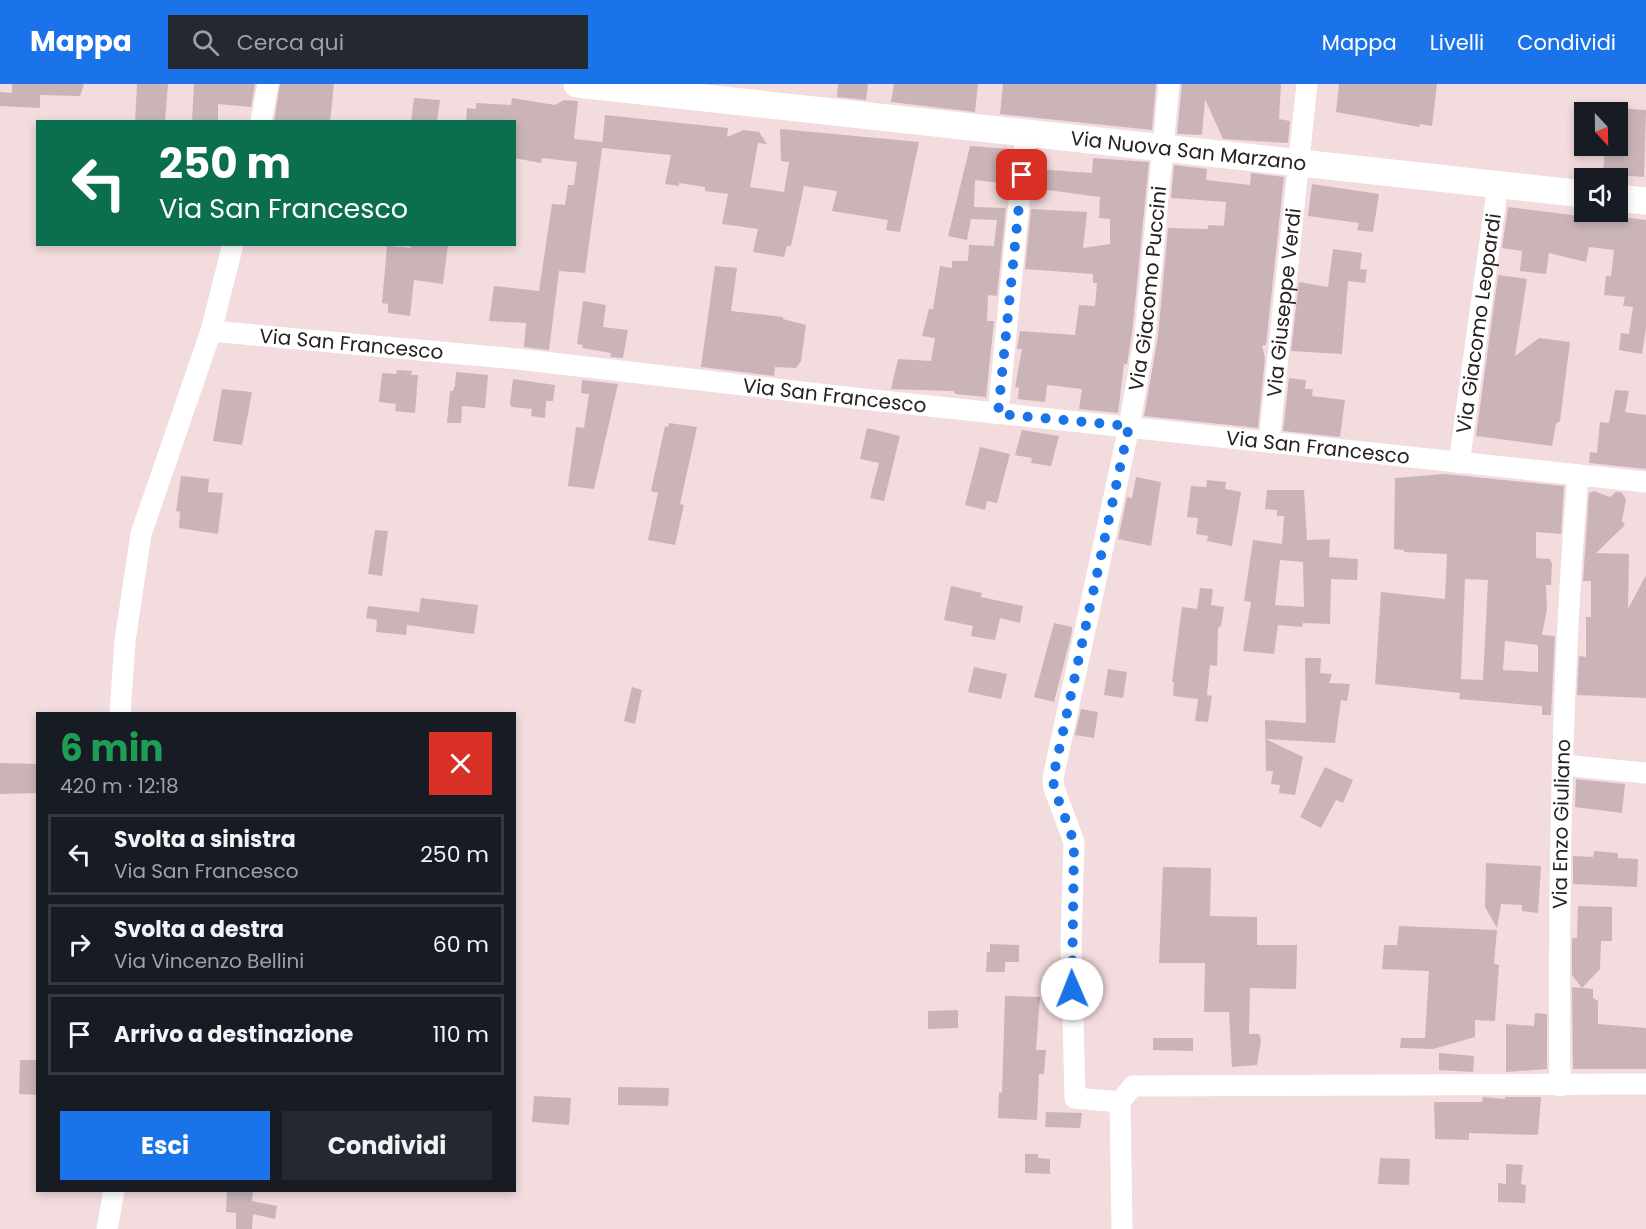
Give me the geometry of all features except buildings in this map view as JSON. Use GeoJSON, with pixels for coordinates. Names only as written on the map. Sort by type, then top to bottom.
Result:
{"type":"FeatureCollection","features":[{"type":"Feature","properties":{"kind":"main road","name":"Via Nuova San Marzano"},"geometry":{"type":"LineString","coordinates":[[577,84],[1574,193]]}},
{"type":"Feature","properties":{"kind":"main road"},"geometry":{"type":"LineString","coordinates":[[1628,199],[1646,201]]}},
{"type":"Feature","properties":{"kind":"street"},"geometry":{"type":"LineString","coordinates":[[261,120],[268,84]]}},
{"type":"Feature","properties":{"kind":"street","name":"Via Giacomo Puccini"},"geometry":{"type":"LineString","coordinates":[[1120,1102],[1075,1098],[1071,941],[1074,842],[1054,788],[1053,778],[1129,426],[1145,335],[1169,84]]}},
{"type":"Feature","properties":{"kind":"street","name":"Via Giuseppe Verdi"},"geometry":{"type":"LineString","coordinates":[[1269,442],[1307,84]]}},
{"type":"Feature","properties":{"kind":"street"},"geometry":{"type":"LineString","coordinates":[[998,414],[1026,133]]}},
{"type":"Feature","properties":{"kind":"street","name":"Via Giacomo Leopardi"},"geometry":{"type":"LineString","coordinates":[[1459,463],[1498,184]]}},
{"type":"Feature","properties":{"kind":"street"},"geometry":{"type":"LineString","coordinates":[[120,712],[125,641],[141,534],[211,331],[232,246]]}},
{"type":"Feature","properties":{"kind":"street","name":"Via San Francesco"},"geometry":{"type":"LineString","coordinates":[[211,331],[517,359],[998,414],[1578,475]]}},
{"type":"Feature","properties":{"kind":"street"},"geometry":{"type":"LineString","coordinates":[[1578,475],[1646,482]]}},
{"type":"Feature","properties":{"kind":"street","name":"Via Enzo Giuliano"},"geometry":{"type":"LineString","coordinates":[[1560,1086],[1559,952],[1567,605],[1578,475]]}},
{"type":"Feature","properties":{"kind":"street"},"geometry":{"type":"LineString","coordinates":[[1563,765],[1646,773]]}},
{"type":"Feature","properties":{"kind":"street"},"geometry":{"type":"LineString","coordinates":[[1122,1229],[1120,1102],[1133,1086],[1646,1084]]}},
{"type":"Feature","properties":{"kind":"street"},"geometry":{"type":"LineString","coordinates":[[107,1229],[114,1192]]}},
{"type":"Feature","properties":{"kind":"route"},"geometry":{"type":"LineString","coordinates":[[1022,175],[998,414],[1129,426],[1053,778],[1054,788],[1074,842],[1072,989]]}}]}
